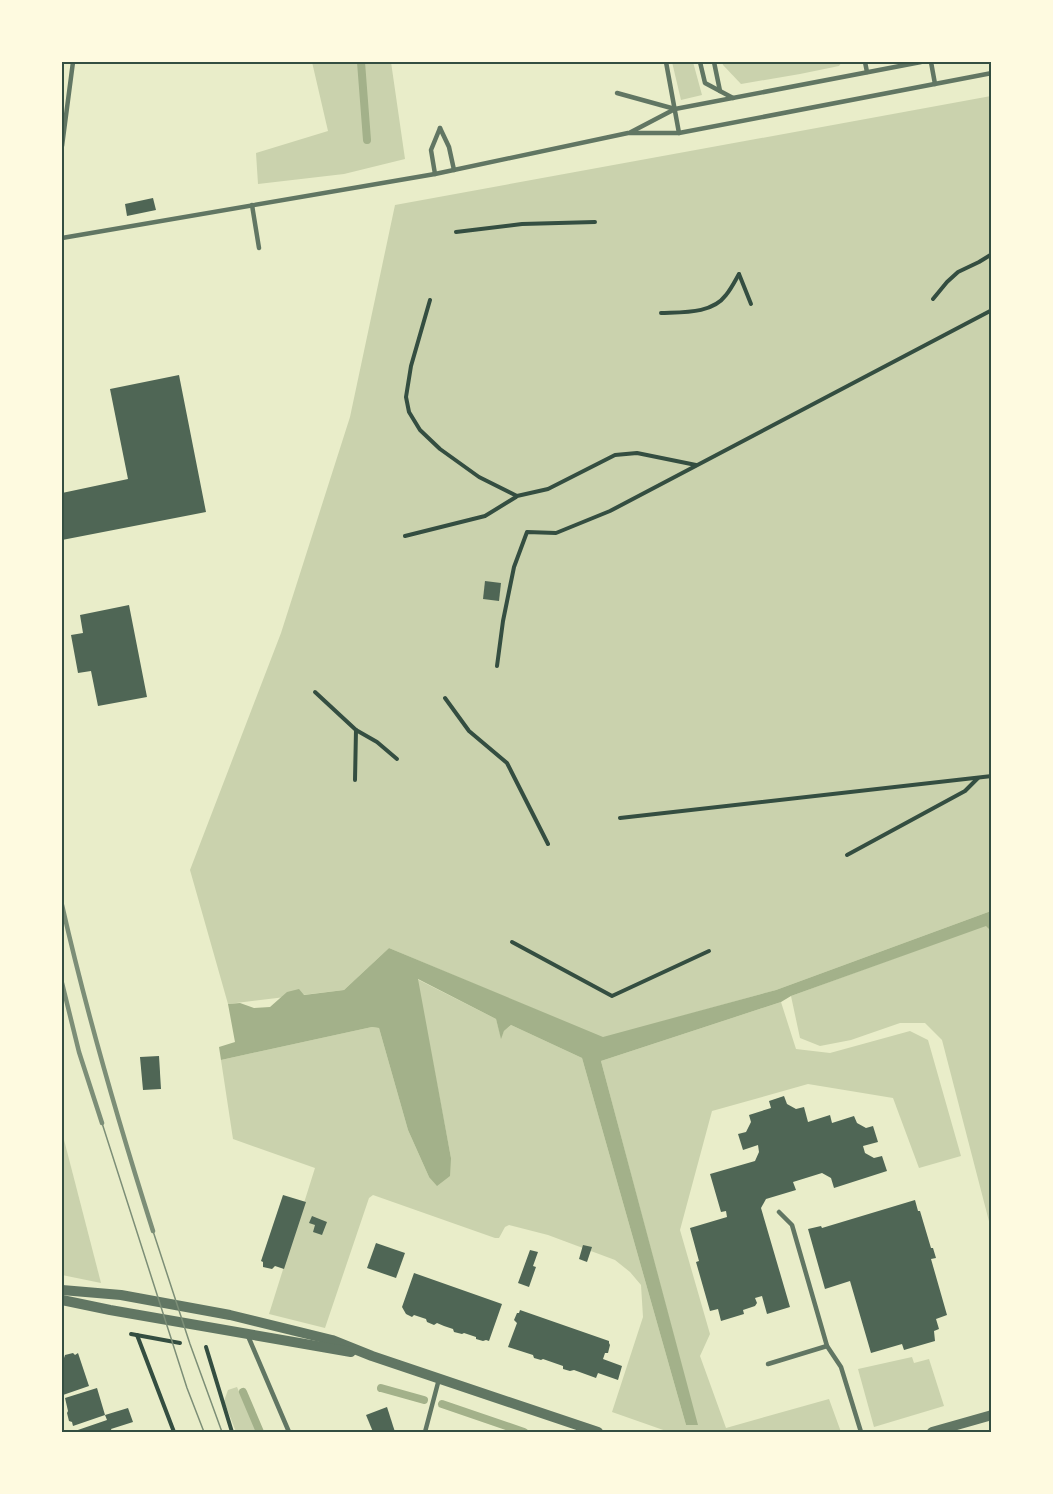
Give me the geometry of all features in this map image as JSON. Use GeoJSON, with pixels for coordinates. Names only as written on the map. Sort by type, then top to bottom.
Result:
{"type":"FeatureCollection","features":[{"type":"Feature","properties":{"kind":"street"},"geometry":{"type":"LineString","coordinates":[[62,1290],[121,1295],[230,1315],[332,1340],[372,1356],[598,1432]]}},
{"type":"Feature","properties":{"kind":"street"},"geometry":{"type":"LineString","coordinates":[[62,1300],[110,1311],[372,1356]]}},
{"type":"Feature","properties":{"kind":"street"},"geometry":{"type":"LineString","coordinates":[[932,1432],[992,1415]]}},
{"type":"Feature","properties":{"kind":"lane"},"geometry":{"type":"LineString","coordinates":[[62,146],[73,62]]}},
{"type":"Feature","properties":{"kind":"lane"},"geometry":{"type":"LineString","coordinates":[[666,62],[680,133]]}},
{"type":"Feature","properties":{"kind":"lane"},"geometry":{"type":"LineString","coordinates":[[700,62],[705,83],[733,98]]}},
{"type":"Feature","properties":{"kind":"lane"},"geometry":{"type":"LineString","coordinates":[[714,62],[720,91]]}},
{"type":"Feature","properties":{"kind":"lane"},"geometry":{"type":"LineString","coordinates":[[865,62],[867,72]]}},
{"type":"Feature","properties":{"kind":"lane"},"geometry":{"type":"LineString","coordinates":[[628,133],[675,109],[921,62]]}},
{"type":"Feature","properties":{"kind":"lane"},"geometry":{"type":"LineString","coordinates":[[931,62],[935,84]]}},
{"type":"Feature","properties":{"kind":"lane"},"geometry":{"type":"LineString","coordinates":[[62,238],[435,174],[628,133],[680,133],[992,73]]}},
{"type":"Feature","properties":{"kind":"lane"},"geometry":{"type":"LineString","coordinates":[[616,93],[675,109]]}},
{"type":"Feature","properties":{"kind":"lane"},"geometry":{"type":"LineString","coordinates":[[435,174],[431,150],[440,128],[449,147],[454,170]]}},
{"type":"Feature","properties":{"kind":"lane"},"geometry":{"type":"LineString","coordinates":[[252,205],[259,248]]}},
{"type":"Feature","properties":{"kind":"lane"},"geometry":{"type":"LineString","coordinates":[[779,1212],[792,1225],[827,1346],[841,1367],[861,1432]]}},
{"type":"Feature","properties":{"kind":"lane"},"geometry":{"type":"LineString","coordinates":[[247,1333],[289,1432]]}},
{"type":"Feature","properties":{"kind":"lane"},"geometry":{"type":"LineString","coordinates":[[768,1364],[827,1346]]}},
{"type":"Feature","properties":{"kind":"lane"},"geometry":{"type":"LineString","coordinates":[[425,1432],[439,1379]]}},
{"type":"Feature","properties":{"kind":"path"},"geometry":{"type":"LineString","coordinates":[[456,232],[522,224],[595,222]]}},
{"type":"Feature","properties":{"kind":"path"},"geometry":{"type":"LineString","coordinates":[[933,299],[958,272],[992,254]]}},
{"type":"Feature","properties":{"kind":"path"},"geometry":{"type":"LineString","coordinates":[[662,313],[690,312],[711,307],[725,297],[739,274],[751,304]]}},
{"type":"Feature","properties":{"kind":"path"},"geometry":{"type":"LineString","coordinates":[[430,300],[411,366],[406,398],[409,412],[420,430],[440,449],[479,477],[517,496]]}},
{"type":"Feature","properties":{"kind":"path"},"geometry":{"type":"LineString","coordinates":[[497,666],[514,567],[527,532],[556,533],[610,511],[992,310]]}},
{"type":"Feature","properties":{"kind":"path"},"geometry":{"type":"LineString","coordinates":[[405,536],[485,516],[517,496],[548,489],[615,454],[637,453],[697,465]]}},
{"type":"Feature","properties":{"kind":"path"},"geometry":{"type":"LineString","coordinates":[[315,692],[356,730],[377,742],[397,759]]}},
{"type":"Feature","properties":{"kind":"path"},"geometry":{"type":"LineString","coordinates":[[446,698],[469,731],[507,763],[548,844]]}},
{"type":"Feature","properties":{"kind":"path"},"geometry":{"type":"LineString","coordinates":[[355,780],[356,730]]}},
{"type":"Feature","properties":{"kind":"path"},"geometry":{"type":"LineString","coordinates":[[620,818],[992,776]]}},
{"type":"Feature","properties":{"kind":"path"},"geometry":{"type":"LineString","coordinates":[[847,855],[965,791],[978,778]]}},
{"type":"Feature","properties":{"kind":"path"},"geometry":{"type":"LineString","coordinates":[[512,942],[612,996],[709,951]]}},
{"type":"Feature","properties":{"kind":"path"},"geometry":{"type":"LineString","coordinates":[[138,1336],[174,1432]]}},
{"type":"Feature","properties":{"kind":"path"},"geometry":{"type":"LineString","coordinates":[[206,1347],[232,1432]]}},
{"type":"Feature","properties":{"kind":"shaded area"},"geometry":{"type":"Polygon","coordinates":[[[312,62],[391,62],[405,159],[344,174],[258,184],[256,153],[328,131],[312,62]]]}},
{"type":"Feature","properties":{"kind":"shaded area"},"geometry":{"type":"Polygon","coordinates":[[[672,62],[693,62],[702,95],[681,100],[672,62]]]}},
{"type":"Feature","properties":{"kind":"shaded area"},"geometry":{"type":"Polygon","coordinates":[[[722,62],[842,62],[839,66],[741,84],[722,62]]]}},
{"type":"Feature","properties":{"kind":"shaded area"},"geometry":{"type":"Polygon","coordinates":[[[991,96],[991,911],[776,990],[603,1038],[389,948],[344,990],[228,1004],[190,870],[281,633],[350,417],[395,205],[991,96]]]}},
{"type":"Feature","properties":{"kind":"shaded area"},"geometry":{"type":"Polygon","coordinates":[[[991,911],[991,931],[986,926],[791,996],[781,1002],[601,1061],[698,1425],[686,1425],[582,1058],[511,1025],[504,1031],[501,1039],[496,1019],[418,979],[451,1158],[450,1176],[437,1186],[429,1177],[408,1130],[379,1028],[372,1027],[221,1060],[219,1047],[235,1042],[228,1004],[240,1003],[254,1008],[270,1007],[287,992],[299,989],[304,995],[344,990],[389,948],[603,1037],[776,990],[991,911]]]}},
{"type":"Feature","properties":{"kind":"shaded area"},"geometry":{"type":"Polygon","coordinates":[[[986,925],[991,931],[991,1229],[942,1040],[925,1023],[900,1023],[851,1040],[820,1046],[800,1038],[791,996],[986,925]]]}},
{"type":"Feature","properties":{"kind":"shaded area"},"geometry":{"type":"Polygon","coordinates":[[[417,979],[496,1019],[501,1037],[511,1025],[582,1058],[686,1425],[697,1424],[601,1061],[781,1002],[796,1049],[830,1053],[910,1031],[928,1040],[961,1156],[919,1168],[893,1098],[808,1084],[712,1111],[680,1230],[710,1334],[700,1356],[726,1428],[829,1399],[841,1432],[669,1432],[612,1412],[643,1317],[641,1285],[630,1272],[615,1260],[548,1235],[509,1225],[505,1227],[499,1238],[495,1238],[373,1195],[369,1198],[325,1328],[269,1314],[315,1168],[233,1139],[221,1060],[372,1027],[379,1028],[408,1130],[429,1177],[451,1158],[417,979]]]}},
{"type":"Feature","properties":{"kind":"shaded area"},"geometry":{"type":"Polygon","coordinates":[[[62,1132],[101,1283],[62,1275],[62,1132]]]}},
{"type":"Feature","properties":{"kind":"shaded area"},"geometry":{"type":"Polygon","coordinates":[[[912,1357],[914,1363],[929,1359],[944,1406],[874,1427],[858,1369],[912,1357]]]}},
{"type":"Feature","properties":{"kind":"shaded area"},"geometry":{"type":"Polygon","coordinates":[[[237,1387],[257,1432],[236,1432],[224,1401],[228,1390],[237,1387]]]}},
{"type":"Feature","properties":{"kind":"building"},"geometry":{"type":"Polygon","coordinates":[[[153,198],[156,210],[127,216],[125,204],[153,198]]]}},
{"type":"Feature","properties":{"kind":"building"},"geometry":{"type":"Polygon","coordinates":[[[179,375],[206,512],[62,540],[62,493],[128,479],[110,389],[179,375]]]}},
{"type":"Feature","properties":{"kind":"building"},"geometry":{"type":"Polygon","coordinates":[[[485,581],[501,583],[499,601],[483,599],[485,581]]]}},
{"type":"Feature","properties":{"kind":"building"},"geometry":{"type":"Polygon","coordinates":[[[129,605],[147,697],[98,706],[91,671],[78,673],[71,635],[83,633],[80,615],[129,605]]]}},
{"type":"Feature","properties":{"kind":"building"},"geometry":{"type":"Polygon","coordinates":[[[159,1056],[161,1089],[143,1090],[140,1057],[159,1056]]]}},
{"type":"Feature","properties":{"kind":"building"},"geometry":{"type":"Polygon","coordinates":[[[784,1096],[787,1104],[796,1109],[804,1107],[808,1122],[830,1115],[832,1123],[854,1116],[857,1123],[866,1128],[873,1126],[878,1142],[863,1146],[865,1153],[874,1158],[882,1156],[887,1171],[834,1188],[831,1178],[822,1173],[793,1182],[796,1190],[766,1199],[761,1208],[790,1307],[767,1314],[762,1296],[755,1298],[757,1303],[755,1306],[743,1310],[744,1314],[721,1321],[718,1309],[710,1311],[696,1262],[699,1261],[690,1228],[727,1217],[726,1211],[721,1212],[710,1174],[755,1161],[759,1152],[758,1145],[743,1150],[738,1134],[746,1132],[751,1122],[749,1115],[771,1108],[769,1101],[784,1096]]]}},
{"type":"Feature","properties":{"kind":"building"},"geometry":{"type":"Polygon","coordinates":[[[283,1195],[306,1202],[284,1269],[275,1266],[272,1269],[263,1267],[261,1261],[283,1195]]]}},
{"type":"Feature","properties":{"kind":"building"},"geometry":{"type":"Polygon","coordinates":[[[915,1200],[936,1258],[931,1259],[947,1315],[936,1319],[939,1329],[934,1331],[935,1341],[904,1350],[902,1344],[871,1353],[850,1281],[825,1289],[808,1229],[821,1226],[822,1228],[915,1200]]]}},
{"type":"Feature","properties":{"kind":"building"},"geometry":{"type":"Polygon","coordinates":[[[312,1216],[327,1222],[322,1235],[313,1232],[315,1225],[309,1223],[312,1216]]]}},
{"type":"Feature","properties":{"kind":"building"},"geometry":{"type":"Polygon","coordinates":[[[376,1243],[405,1253],[396,1278],[367,1268],[376,1243]]]}},
{"type":"Feature","properties":{"kind":"building"},"geometry":{"type":"Polygon","coordinates":[[[583,1245],[592,1247],[587,1262],[579,1259],[583,1245]]]}},
{"type":"Feature","properties":{"kind":"building"},"geometry":{"type":"Polygon","coordinates":[[[530,1250],[538,1252],[529,1287],[518,1283],[530,1250]]]}},
{"type":"Feature","properties":{"kind":"building"},"geometry":{"type":"Polygon","coordinates":[[[414,1273],[502,1304],[489,1341],[454,1332],[453,1329],[437,1323],[434,1325],[426,1319],[406,1314],[402,1307],[414,1273]]]}},
{"type":"Feature","properties":{"kind":"building"},"geometry":{"type":"Polygon","coordinates":[[[520,1310],[609,1341],[608,1353],[605,1353],[603,1359],[622,1366],[618,1380],[598,1373],[596,1378],[574,1370],[563,1369],[563,1366],[534,1358],[533,1355],[508,1347],[517,1323],[514,1320],[520,1310]]]}},
{"type":"Feature","properties":{"kind":"building"},"geometry":{"type":"Polygon","coordinates":[[[73,1353],[75,1355],[78,1353],[89,1386],[63,1395],[62,1359],[65,1355],[73,1353]]]}},
{"type":"Feature","properties":{"kind":"building"},"geometry":{"type":"Polygon","coordinates":[[[97,1388],[105,1415],[73,1426],[69,1421],[65,1398],[97,1388]]]}},
{"type":"Feature","properties":{"kind":"building"},"geometry":{"type":"Polygon","coordinates":[[[387,1407],[395,1432],[373,1432],[366,1415],[387,1407]]]}},
{"type":"Feature","properties":{"kind":"building"},"geometry":{"type":"Polygon","coordinates":[[[128,1408],[133,1422],[111,1429],[112,1432],[72,1432],[107,1420],[105,1415],[128,1408]]]}},
{"type":"Feature","properties":{"kind":"waterway"},"geometry":{"type":"LineString","coordinates":[[361,62],[367,140]]}},
{"type":"Feature","properties":{"kind":"waterway"},"geometry":{"type":"LineString","coordinates":[[381,1388],[424,1400]]}},
{"type":"Feature","properties":{"kind":"waterway"},"geometry":{"type":"LineString","coordinates":[[243,1392],[260,1432]]}},
{"type":"Feature","properties":{"kind":"waterway"},"geometry":{"type":"LineString","coordinates":[[442,1404],[524,1432]]}},
{"type":"Feature","properties":{"kind":"tram line"},"geometry":{"type":"LineString","coordinates":[[102,1123],[187,1388],[204,1432]]}},
{"type":"Feature","properties":{"kind":"tram line"},"geometry":{"type":"LineString","coordinates":[[153,1231],[222,1432]]}},
{"type":"Feature","properties":{"kind":"railway"},"geometry":{"type":"LineString","coordinates":[[62,905],[104,1069],[153,1231]]}},
{"type":"Feature","properties":{"kind":"railway"},"geometry":{"type":"LineString","coordinates":[[62,983],[79,1052],[102,1123]]}}]}
